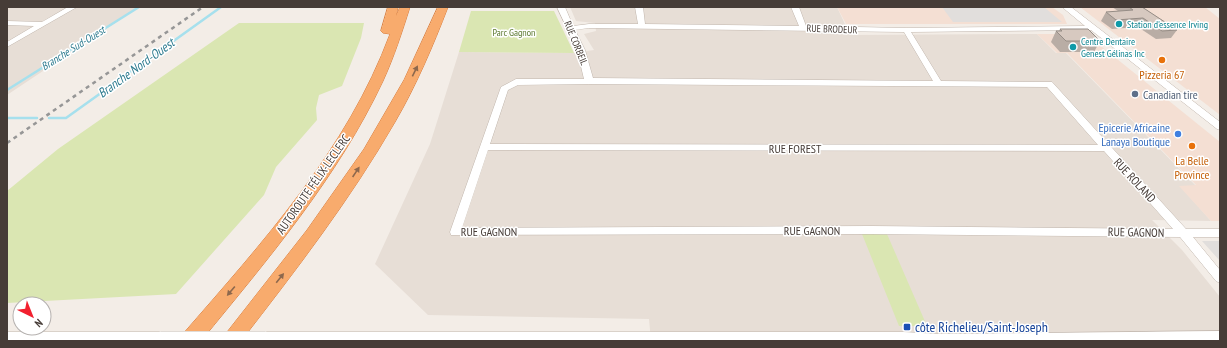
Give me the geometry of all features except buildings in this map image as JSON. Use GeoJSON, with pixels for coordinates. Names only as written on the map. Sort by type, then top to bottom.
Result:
{"type":"FeatureCollection","features":[{"type":"Feature","properties":{"kind":"highway"},"geometry":{"type":"LineString","coordinates":[[369,96],[394,7]]}},
{"type":"Feature","properties":{"kind":"highway","name":"AUTOROUTE FÉLIX-LECLERC"},"geometry":{"type":"LineString","coordinates":[[189,341],[263,253],[301,204],[342,144],[369,96],[385,62],[406,7]]}},
{"type":"Feature","properties":{"kind":"highway"},"geometry":{"type":"LineString","coordinates":[[230,341],[309,240],[370,152],[411,80],[443,7]]}},
{"type":"Feature","properties":{"kind":"street"},"geometry":{"type":"LineString","coordinates":[[7,45],[73,7]]}},
{"type":"Feature","properties":{"kind":"street","name":"RUE CORBEIL"},"geometry":{"type":"LineString","coordinates":[[561,7],[572,28],[586,63],[589,81]]}},
{"type":"Feature","properties":{"kind":"street"},"geometry":{"type":"LineString","coordinates":[[640,7],[642,27]]}},
{"type":"Feature","properties":{"kind":"street"},"geometry":{"type":"LineString","coordinates":[[794,7],[803,28]]}},
{"type":"Feature","properties":{"kind":"street"},"geometry":{"type":"LineString","coordinates":[[1068,8],[1220,127]]}},
{"type":"Feature","properties":{"kind":"street"},"geometry":{"type":"LineString","coordinates":[[7,24],[43,24]]}},
{"type":"Feature","properties":{"kind":"street","name":"RUE BRODEUR"},"geometry":{"type":"LineString","coordinates":[[572,28],[642,27],[906,30],[1092,28]]}},
{"type":"Feature","properties":{"kind":"street"},"geometry":{"type":"LineString","coordinates":[[906,30],[938,82]]}},
{"type":"Feature","properties":{"kind":"street","name":"RUE GAGNON"},"geometry":{"type":"LineString","coordinates":[[1049,84],[938,82],[516,82],[504,89],[455,232],[871,230],[1220,233]]}},
{"type":"Feature","properties":{"kind":"street","name":"RUE ROLAND"},"geometry":{"type":"LineString","coordinates":[[1049,84],[1183,233],[1220,278]]}},
{"type":"Feature","properties":{"kind":"street","name":"RUE FOREST"},"geometry":{"type":"LineString","coordinates":[[485,147],[1105,148]]}},
{"type":"Feature","properties":{"kind":"street"},"geometry":{"type":"LineString","coordinates":[[7,337],[922,340],[1220,336]]}},
{"type":"Feature","properties":{"kind":"shaded area"},"geometry":{"type":"Polygon","coordinates":[[[7,7],[139,7],[7,95],[7,7]]]}},
{"type":"Feature","properties":{"kind":"shaded area"},"geometry":{"type":"Polygon","coordinates":[[[570,7],[837,7],[850,35],[1037,34],[1056,53],[1066,53],[1196,186],[1180,186],[1211,221],[1152,220],[1182,250],[1220,297],[1220,341],[651,341],[649,319],[428,315],[375,264],[430,144],[459,52],[574,53],[594,50],[584,34],[596,31],[595,23],[576,21],[570,7]]]}},
{"type":"Feature","properties":{"kind":"shaded area"},"geometry":{"type":"Polygon","coordinates":[[[837,7],[1052,7],[1063,15],[1067,24],[846,24],[837,7]]]}},
{"type":"Feature","properties":{"kind":"shaded area"},"geometry":{"type":"Polygon","coordinates":[[[942,7],[1044,7],[1062,22],[953,22],[942,7]]]}},
{"type":"Feature","properties":{"kind":"shaded area"},"geometry":{"type":"Polygon","coordinates":[[[1080,7],[1205,7],[1220,19],[1220,115],[1080,7]]]}},
{"type":"Feature","properties":{"kind":"shaded area"},"geometry":{"type":"Polygon","coordinates":[[[1037,34],[1086,34],[1220,142],[1220,221],[1211,221],[1179,186],[1196,185],[1067,53],[1057,53],[1037,34]]]}},
{"type":"Feature","properties":{"kind":"shaded area"},"geometry":{"type":"Polygon","coordinates":[[[1202,241],[1220,241],[1220,261],[1202,241]]]}},
{"type":"Feature","properties":{"kind":"green space","name":"Parc Gagnon"},"geometry":{"type":"Polygon","coordinates":[[[471,11],[554,11],[574,53],[459,52],[471,11]]]}},
{"type":"Feature","properties":{"kind":"green space"},"geometry":{"type":"Polygon","coordinates":[[[239,23],[364,23],[361,38],[342,86],[319,95],[316,108],[317,120],[276,167],[264,195],[176,294],[52,301],[52,296],[12,296],[12,303],[7,303],[7,191],[58,149],[239,23]]]}},
{"type":"Feature","properties":{"kind":"green space"},"geometry":{"type":"Polygon","coordinates":[[[862,234],[887,234],[927,326],[899,326],[862,234]]]}},
{"type":"Feature","properties":{"kind":"waterway","name":"Branche Sud-Ouest"},"geometry":{"type":"LineString","coordinates":[[7,90],[139,7]]}},
{"type":"Feature","properties":{"kind":"waterway","name":"Branche Nord-Ouest"},"geometry":{"type":"LineString","coordinates":[[49,118],[66,118],[221,7]]}},
{"type":"Feature","properties":{"kind":"waterway","name":"Branche Nord-Ouest"},"geometry":{"type":"LineString","coordinates":[[7,118],[37,118]]}},
{"type":"Feature","properties":{"kind":"railway"},"geometry":{"type":"LineString","coordinates":[[7,143],[203,7]]}},
{"type":"Feature","properties":{"kind":"place","name":"Station d'essence Irving"},"geometry":{"type":"Point","coordinates":[1119,24]}},
{"type":"Feature","properties":{"kind":"place","name":"Centre Dentaire Genest Gélinas Inc"},"geometry":{"type":"Point","coordinates":[1073,47]}},
{"type":"Feature","properties":{"kind":"place","name":"Pizzeria 67"},"geometry":{"type":"Point","coordinates":[1162,60]}},
{"type":"Feature","properties":{"kind":"place","name":"Canadian tire"},"geometry":{"type":"Point","coordinates":[1135,94]}},
{"type":"Feature","properties":{"kind":"place","name":"Epicerie Africaine Lanaya Boutique"},"geometry":{"type":"Point","coordinates":[1178,134]}},
{"type":"Feature","properties":{"kind":"place","name":"La Belle Province"},"geometry":{"type":"Point","coordinates":[1192,146]}},
{"type":"Feature","properties":{"kind":"place","name":"côte Richelieu/Saint-Joseph"},"geometry":{"type":"Point","coordinates":[907,327]}}]}
